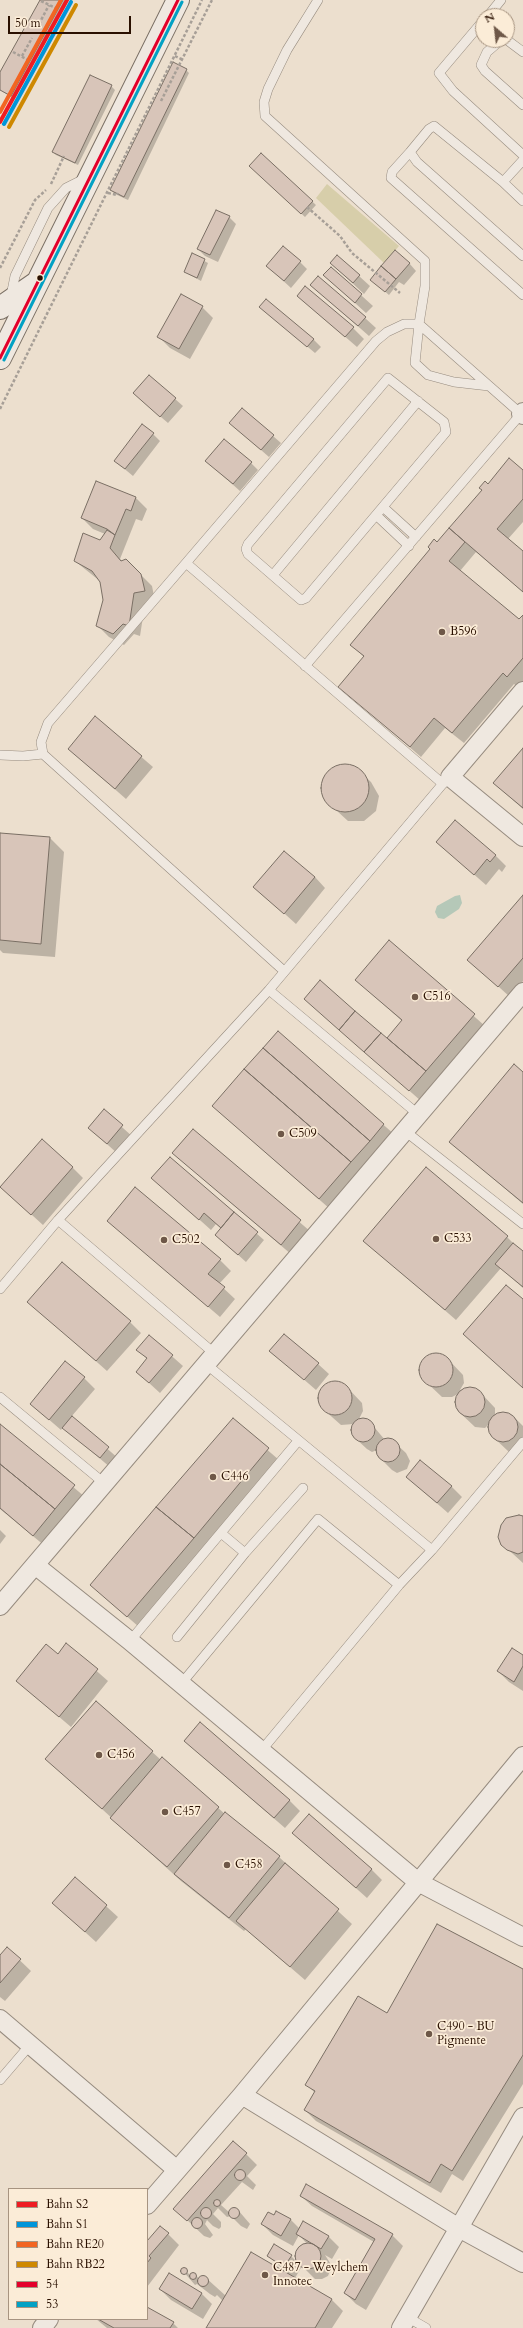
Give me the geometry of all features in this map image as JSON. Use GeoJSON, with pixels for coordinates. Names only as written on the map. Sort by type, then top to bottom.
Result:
{"type":"FeatureCollection","features":[{"type":"Feature","properties":{"kind":"main road"},"geometry":{"type":"LineString","coordinates":[[0,358],[9,314],[39,281],[178,0]]}},
{"type":"Feature","properties":{"kind":"main road"},"geometry":{"type":"LineString","coordinates":[[9,314],[39,281]]}},
{"type":"Feature","properties":{"kind":"street"},"geometry":{"type":"LineString","coordinates":[[523,691],[447,780],[523,837]]}},
{"type":"Feature","properties":{"kind":"street"},"geometry":{"type":"LineString","coordinates":[[0,1606],[523,992]]}},
{"type":"Feature","properties":{"kind":"street"},"geometry":{"type":"LineString","coordinates":[[35,1565],[130,1641],[418,1882],[523,1937]]}},
{"type":"Feature","properties":{"kind":"street"},"geometry":{"type":"LineString","coordinates":[[148,2204],[242,2095],[523,1756]]}},
{"type":"Feature","properties":{"kind":"street"},"geometry":{"type":"LineString","coordinates":[[0,2019],[178,2170]]}},
{"type":"Feature","properties":{"kind":"street"},"geometry":{"type":"LineString","coordinates":[[242,2095],[459,2228],[523,2263]]}},
{"type":"Feature","properties":{"kind":"street"},"geometry":{"type":"LineString","coordinates":[[404,2323],[523,2117]]}},
{"type":"Feature","properties":{"kind":"street"},"geometry":{"type":"LineString","coordinates":[[42,2328],[49,2320]]}},
{"type":"Feature","properties":{"kind":"lane"},"geometry":{"type":"LineString","coordinates":[[318,0],[287,50],[268,89],[263,111],[265,116],[425,261],[425,286],[418,324],[415,363],[428,375],[454,382],[489,386]]}},
{"type":"Feature","properties":{"kind":"lane"},"geometry":{"type":"LineString","coordinates":[[494,8],[501,0]]}},
{"type":"Feature","properties":{"kind":"lane"},"geometry":{"type":"LineString","coordinates":[[475,30],[439,73],[453,91],[523,155]]}},
{"type":"Feature","properties":{"kind":"lane"},"geometry":{"type":"LineString","coordinates":[[492,48],[487,52],[481,65],[485,71],[523,105]]}},
{"type":"Feature","properties":{"kind":"lane"},"geometry":{"type":"LineString","coordinates":[[523,201],[503,182],[434,126],[429,129],[392,172],[391,178],[523,295]]}},
{"type":"Feature","properties":{"kind":"lane"},"geometry":{"type":"LineString","coordinates":[[410,152],[417,162],[523,256]]}},
{"type":"Feature","properties":{"kind":"lane"},"geometry":{"type":"LineString","coordinates":[[503,182],[523,160]]}},
{"type":"Feature","properties":{"kind":"lane"},"geometry":{"type":"LineString","coordinates":[[9,314],[15,276],[48,208],[66,188],[91,176]]}},
{"type":"Feature","properties":{"kind":"lane"},"geometry":{"type":"LineString","coordinates":[[284,971],[43,754],[41,742],[48,723],[376,341],[404,324],[418,324],[522,414],[305,666]]}},
{"type":"Feature","properties":{"kind":"lane"},"geometry":{"type":"LineString","coordinates":[[388,378],[444,422],[446,432],[383,507],[306,598],[302,600],[248,554],[246,549],[248,544],[388,378]]}},
{"type":"Feature","properties":{"kind":"lane"},"geometry":{"type":"LineString","coordinates":[[273,576],[418,401]]}},
{"type":"Feature","properties":{"kind":"lane"},"geometry":{"type":"LineString","coordinates":[[383,507],[416,537]]}},
{"type":"Feature","properties":{"kind":"lane"},"geometry":{"type":"LineString","coordinates":[[376,515],[409,546]]}},
{"type":"Feature","properties":{"kind":"lane"},"geometry":{"type":"LineString","coordinates":[[0,1289],[58,1220],[269,990],[447,780],[305,666],[186,562]]}},
{"type":"Feature","properties":{"kind":"lane"},"geometry":{"type":"LineString","coordinates":[[0,755],[23,756],[43,754]]}},
{"type":"Feature","properties":{"kind":"lane"},"geometry":{"type":"LineString","coordinates":[[269,990],[419,1115]]}},
{"type":"Feature","properties":{"kind":"lane"},"geometry":{"type":"LineString","coordinates":[[404,1131],[523,1224]]}},
{"type":"Feature","properties":{"kind":"lane"},"geometry":{"type":"LineString","coordinates":[[58,1220],[298,1441],[432,1550]]}},
{"type":"Feature","properties":{"kind":"lane"},"geometry":{"type":"LineString","coordinates":[[0,1397],[104,1483]]}},
{"type":"Feature","properties":{"kind":"lane"},"geometry":{"type":"LineString","coordinates":[[130,1641],[298,1441]]}},
{"type":"Feature","properties":{"kind":"lane"},"geometry":{"type":"LineString","coordinates":[[261,1751],[399,1585],[432,1550],[523,1442]]}},
{"type":"Feature","properties":{"kind":"lane"},"geometry":{"type":"LineString","coordinates":[[177,1637],[245,1553],[303,1488]]}},
{"type":"Feature","properties":{"kind":"lane"},"geometry":{"type":"LineString","coordinates":[[181,1684],[318,1519],[399,1585]]}},
{"type":"Feature","properties":{"kind":"lane"},"geometry":{"type":"LineString","coordinates":[[221,1533],[245,1553]]}},
{"type":"Feature","properties":{"kind":"lane"},"geometry":{"type":"LineString","coordinates":[[0,2080],[30,2046]]}},
{"type":"Feature","properties":{"kind":"lane"},"geometry":{"type":"LineString","coordinates":[[404,2323],[426,2328]]}},
{"type":"Feature","properties":{"kind":"path"},"geometry":{"type":"LineString","coordinates":[[0,409],[202,0]]}},
{"type":"Feature","properties":{"kind":"path"},"geometry":{"type":"LineString","coordinates":[[161,101],[212,0]]}},
{"type":"Feature","properties":{"kind":"path"},"geometry":{"type":"LineString","coordinates":[[41,1],[58,9]]}},
{"type":"Feature","properties":{"kind":"path"},"geometry":{"type":"LineString","coordinates":[[39,24],[49,5]]}},
{"type":"Feature","properties":{"kind":"path"},"geometry":{"type":"LineString","coordinates":[[22,56],[32,38]]}},
{"type":"Feature","properties":{"kind":"path"},"geometry":{"type":"LineString","coordinates":[[13,52],[30,61]]}},
{"type":"Feature","properties":{"kind":"path"},"geometry":{"type":"LineString","coordinates":[[175,56],[183,60]]}},
{"type":"Feature","properties":{"kind":"path"},"geometry":{"type":"LineString","coordinates":[[0,268],[35,200],[50,187],[64,156]]}},
{"type":"Feature","properties":{"kind":"path"},"geometry":{"type":"LineString","coordinates":[[108,193],[117,195],[118,193]]}},
{"type":"Feature","properties":{"kind":"path"},"geometry":{"type":"LineString","coordinates":[[307,207],[340,236],[352,253],[400,293]]}},
{"type":"Feature","properties":{"kind":"shaded area"},"geometry":{"type":"Polygon","coordinates":[[[327,184],[399,246],[384,263],[316,198],[327,184]]]}},
{"type":"Feature","properties":{"kind":"shaded area"},"geometry":{"type":"Polygon","coordinates":[[[460,895],[462,903],[459,909],[444,919],[438,918],[435,912],[437,906],[455,896],[460,895]]]}},
{"type":"Feature","properties":{"kind":"building"},"geometry":{"type":"Polygon","coordinates":[[[40,0],[63,0],[11,96],[0,90],[0,72],[40,0]]]}},
{"type":"Feature","properties":{"kind":"building"},"geometry":{"type":"Polygon","coordinates":[[[173,62],[187,69],[124,197],[110,190],[173,62]]]}},
{"type":"Feature","properties":{"kind":"building"},"geometry":{"type":"Polygon","coordinates":[[[90,75],[112,85],[75,163],[52,152],[90,75]]]}},
{"type":"Feature","properties":{"kind":"building"},"geometry":{"type":"Polygon","coordinates":[[[261,153],[313,201],[301,214],[249,166],[261,153]]]}},
{"type":"Feature","properties":{"kind":"building"},"geometry":{"type":"Polygon","coordinates":[[[216,210],[230,216],[210,255],[197,249],[216,210]]]}},
{"type":"Feature","properties":{"kind":"building"},"geometry":{"type":"Polygon","coordinates":[[[283,246],[301,261],[284,281],[266,266],[283,246]]]}},
{"type":"Feature","properties":{"kind":"building"},"geometry":{"type":"Polygon","coordinates":[[[395,250],[410,263],[396,279],[381,266],[395,250]]]}},
{"type":"Feature","properties":{"kind":"building"},"geometry":{"type":"Polygon","coordinates":[[[192,253],[205,259],[197,278],[184,272],[192,253]]]}},
{"type":"Feature","properties":{"kind":"building"},"geometry":{"type":"Polygon","coordinates":[[[337,255],[360,275],[353,283],[330,263],[337,255]]]}},
{"type":"Feature","properties":{"kind":"building"},"geometry":{"type":"Polygon","coordinates":[[[381,266],[396,279],[385,292],[370,280],[381,266]]]}},
{"type":"Feature","properties":{"kind":"building"},"geometry":{"type":"Polygon","coordinates":[[[331,267],[362,294],[355,303],[323,275],[331,267]]]}},
{"type":"Feature","properties":{"kind":"building"},"geometry":{"type":"Polygon","coordinates":[[[318,276],[366,317],[358,326],[310,285],[318,276]]]}},
{"type":"Feature","properties":{"kind":"building"},"geometry":{"type":"Polygon","coordinates":[[[305,286],[354,327],[345,337],[297,296],[305,286]]]}},
{"type":"Feature","properties":{"kind":"building"},"geometry":{"type":"Polygon","coordinates":[[[181,294],[203,306],[179,349],[157,337],[181,294]]]}},
{"type":"Feature","properties":{"kind":"building"},"geometry":{"type":"Polygon","coordinates":[[[266,299],[314,339],[307,347],[259,307],[266,299]]]}},
{"type":"Feature","properties":{"kind":"building"},"geometry":{"type":"Polygon","coordinates":[[[149,375],[176,398],[160,417],[133,393],[149,375]]]}},
{"type":"Feature","properties":{"kind":"building"},"geometry":{"type":"Polygon","coordinates":[[[242,408],[274,435],[261,450],[229,423],[242,408]]]}},
{"type":"Feature","properties":{"kind":"building"},"geometry":{"type":"Polygon","coordinates":[[[142,424],[154,433],[125,469],[114,461],[142,424]]]}},
{"type":"Feature","properties":{"kind":"building"},"geometry":{"type":"Polygon","coordinates":[[[224,439],[252,462],[233,484],[205,461],[224,439]]]}},
{"type":"Feature","properties":{"kind":"building"},"geometry":{"type":"Polygon","coordinates":[[[509,458],[523,470],[523,499],[497,529],[523,551],[523,592],[449,528],[482,490],[479,488],[485,481],[488,484],[509,458]]]}},
{"type":"Feature","properties":{"kind":"building"},"geometry":{"type":"Polygon","coordinates":[[[96,481],[136,497],[131,511],[126,509],[115,535],[107,529],[81,518],[96,481]]]}},
{"type":"Feature","properties":{"kind":"building","name":"B596"},"geometry":{"type":"Polygon","coordinates":[[[449,528],[465,542],[449,561],[519,619],[523,615],[523,658],[507,677],[503,673],[452,733],[434,718],[410,747],[338,687],[364,656],[350,645],[430,549],[428,547],[434,539],[437,542],[449,528]]]}},
{"type":"Feature","properties":{"kind":"building"},"geometry":{"type":"Polygon","coordinates":[[[107,530],[115,535],[110,548],[121,561],[126,559],[141,574],[145,591],[134,593],[129,626],[123,624],[113,634],[96,626],[103,600],[100,582],[92,571],[74,561],[83,533],[100,540],[107,530]]]}},
{"type":"Feature","properties":{"kind":"building"},"geometry":{"type":"Polygon","coordinates":[[[95,716],[142,756],[115,789],[68,749],[95,716]]]}},
{"type":"Feature","properties":{"kind":"building"},"geometry":{"type":"Polygon","coordinates":[[[523,748],[523,808],[493,783],[523,748]]]}},
{"type":"Feature","properties":{"kind":"building"},"geometry":{"type":"Polygon","coordinates":[[[345,764],[354,766],[362,771],[367,779],[369,788],[367,797],[362,805],[354,810],[345,812],[336,810],[328,805],[323,797],[321,788],[323,779],[328,771],[336,766],[345,764]]]}},
{"type":"Feature","properties":{"kind":"building"},"geometry":{"type":"Polygon","coordinates":[[[455,820],[496,855],[490,862],[487,859],[474,875],[436,842],[455,820]]]}},
{"type":"Feature","properties":{"kind":"building"},"geometry":{"type":"Polygon","coordinates":[[[0,833],[50,837],[41,944],[0,940],[0,833]]]}},
{"type":"Feature","properties":{"kind":"building"},"geometry":{"type":"Polygon","coordinates":[[[284,851],[315,877],[284,914],[253,887],[284,851]]]}},
{"type":"Feature","properties":{"kind":"building"},"geometry":{"type":"Polygon","coordinates":[[[523,895],[523,958],[498,987],[467,960],[523,895]]]}},
{"type":"Feature","properties":{"kind":"building","name":"C516"},"geometry":{"type":"Polygon","coordinates":[[[389,940],[475,1014],[426,1071],[387,1038],[402,1020],[355,980],[389,940]]]}},
{"type":"Feature","properties":{"kind":"building"},"geometry":{"type":"Polygon","coordinates":[[[320,980],[355,1011],[339,1030],[304,999],[320,980]]]}},
{"type":"Feature","properties":{"kind":"building"},"geometry":{"type":"Polygon","coordinates":[[[355,1011],[381,1033],[364,1052],[339,1030],[355,1011]]]}},
{"type":"Feature","properties":{"kind":"building"},"geometry":{"type":"Polygon","coordinates":[[[278,1031],[384,1124],[370,1141],[263,1048],[278,1031]]]}},
{"type":"Feature","properties":{"kind":"building"},"geometry":{"type":"Polygon","coordinates":[[[381,1033],[426,1071],[409,1091],[364,1052],[381,1033]]]}},
{"type":"Feature","properties":{"kind":"building"},"geometry":{"type":"Polygon","coordinates":[[[263,1048],[370,1141],[351,1162],[244,1069],[263,1048]]]}},
{"type":"Feature","properties":{"kind":"building"},"geometry":{"type":"Polygon","coordinates":[[[514,1064],[523,1072],[523,1203],[449,1142],[514,1064]]]}},
{"type":"Feature","properties":{"kind":"building","name":"C509"},"geometry":{"type":"Polygon","coordinates":[[[244,1069],[351,1162],[319,1199],[212,1106],[244,1069]]]}},
{"type":"Feature","properties":{"kind":"building"},"geometry":{"type":"Polygon","coordinates":[[[104,1109],[123,1125],[107,1144],[88,1128],[104,1109]]]}},
{"type":"Feature","properties":{"kind":"building"},"geometry":{"type":"Polygon","coordinates":[[[193,1129],[301,1220],[281,1245],[172,1153],[193,1129]]]}},
{"type":"Feature","properties":{"kind":"building"},"geometry":{"type":"Polygon","coordinates":[[[42,1139],[73,1167],[31,1215],[0,1187],[42,1139]]]}},
{"type":"Feature","properties":{"kind":"building"},"geometry":{"type":"Polygon","coordinates":[[[170,1157],[234,1212],[221,1228],[204,1213],[199,1220],[151,1178],[170,1157]]]}},
{"type":"Feature","properties":{"kind":"building","name":"C533"},"geometry":{"type":"Polygon","coordinates":[[[426,1167],[508,1236],[445,1310],[363,1241],[426,1167]]]}},
{"type":"Feature","properties":{"kind":"building","name":"C502"},"geometry":{"type":"Polygon","coordinates":[[[135,1187],[221,1259],[208,1274],[225,1287],[208,1307],[107,1221],[135,1187]]]}},
{"type":"Feature","properties":{"kind":"building"},"geometry":{"type":"Polygon","coordinates":[[[234,1212],[258,1232],[238,1255],[215,1235],[234,1212]]]}},
{"type":"Feature","properties":{"kind":"building"},"geometry":{"type":"Polygon","coordinates":[[[513,1243],[523,1251],[523,1287],[495,1264],[513,1243]]]}},
{"type":"Feature","properties":{"kind":"building"},"geometry":{"type":"Polygon","coordinates":[[[62,1262],[131,1321],[96,1361],[27,1302],[62,1262]]]}},
{"type":"Feature","properties":{"kind":"building"},"geometry":{"type":"Polygon","coordinates":[[[506,1285],[523,1299],[523,1388],[463,1334],[506,1285]]]}},
{"type":"Feature","properties":{"kind":"building"},"geometry":{"type":"Polygon","coordinates":[[[284,1334],[319,1363],[304,1380],[269,1351],[284,1334]]]}},
{"type":"Feature","properties":{"kind":"building"},"geometry":{"type":"Polygon","coordinates":[[[149,1335],[173,1355],[149,1383],[136,1372],[147,1358],[136,1350],[149,1335]]]}},
{"type":"Feature","properties":{"kind":"building"},"geometry":{"type":"Polygon","coordinates":[[[433,1353],[439,1353],[448,1358],[452,1364],[452,1376],[448,1382],[439,1387],[433,1387],[424,1382],[419,1373],[419,1367],[424,1358],[433,1353]]]}},
{"type":"Feature","properties":{"kind":"building"},"geometry":{"type":"Polygon","coordinates":[[[65,1361],[85,1377],[49,1420],[30,1404],[65,1361]]]}},
{"type":"Feature","properties":{"kind":"building"},"geometry":{"type":"Polygon","coordinates":[[[332,1381],[338,1381],[347,1386],[351,1392],[351,1404],[347,1410],[338,1415],[332,1415],[323,1410],[318,1401],[318,1395],[323,1386],[332,1381]]]}},
{"type":"Feature","properties":{"kind":"building"},"geometry":{"type":"Polygon","coordinates":[[[470,1387],[481,1391],[485,1402],[481,1413],[470,1417],[459,1413],[455,1402],[459,1391],[470,1387]]]}},
{"type":"Feature","properties":{"kind":"building"},"geometry":{"type":"Polygon","coordinates":[[[503,1412],[514,1416],[518,1427],[514,1438],[503,1442],[492,1438],[488,1427],[492,1416],[503,1412]]]}},
{"type":"Feature","properties":{"kind":"building"},"geometry":{"type":"Polygon","coordinates":[[[72,1416],[109,1447],[100,1458],[62,1428],[72,1416]]]}},
{"type":"Feature","properties":{"kind":"building","name":"C446"},"geometry":{"type":"Polygon","coordinates":[[[233,1418],[269,1448],[194,1538],[156,1507],[233,1418]]]}},
{"type":"Feature","properties":{"kind":"building"},"geometry":{"type":"Polygon","coordinates":[[[363,1418],[371,1422],[375,1430],[371,1438],[363,1442],[355,1438],[351,1430],[355,1422],[363,1418]]]}},
{"type":"Feature","properties":{"kind":"building"},"geometry":{"type":"Polygon","coordinates":[[[0,1424],[75,1485],[55,1509],[0,1464],[0,1424]]]}},
{"type":"Feature","properties":{"kind":"building"},"geometry":{"type":"Polygon","coordinates":[[[388,1438],[396,1442],[400,1450],[396,1458],[388,1462],[380,1458],[376,1450],[380,1442],[388,1438]]]}},
{"type":"Feature","properties":{"kind":"building"},"geometry":{"type":"Polygon","coordinates":[[[420,1460],[452,1486],[437,1503],[406,1477],[420,1460]]]}},
{"type":"Feature","properties":{"kind":"building"},"geometry":{"type":"Polygon","coordinates":[[[0,1464],[55,1509],[33,1536],[0,1508],[0,1464]]]}},
{"type":"Feature","properties":{"kind":"building"},"geometry":{"type":"Polygon","coordinates":[[[156,1507],[194,1538],[127,1617],[90,1585],[156,1507]]]}},
{"type":"Feature","properties":{"kind":"building"},"geometry":{"type":"Polygon","coordinates":[[[519,1515],[523,1516],[523,1552],[518,1554],[507,1550],[501,1545],[498,1537],[501,1525],[506,1518],[519,1515]]]}},
{"type":"Feature","properties":{"kind":"building"},"geometry":{"type":"Polygon","coordinates":[[[66,1643],[98,1669],[59,1717],[16,1681],[46,1644],[58,1654],[66,1643]]]}},
{"type":"Feature","properties":{"kind":"building"},"geometry":{"type":"Polygon","coordinates":[[[512,1648],[523,1655],[523,1666],[514,1682],[497,1671],[512,1648]]]}},
{"type":"Feature","properties":{"kind":"building","name":"C456"},"geometry":{"type":"Polygon","coordinates":[[[96,1701],[153,1751],[102,1809],[45,1759],[96,1701]]]}},
{"type":"Feature","properties":{"kind":"building"},"geometry":{"type":"Polygon","coordinates":[[[200,1722],[290,1800],[274,1818],[184,1741],[200,1722]]]}},
{"type":"Feature","properties":{"kind":"building","name":"C457"},"geometry":{"type":"Polygon","coordinates":[[[162,1757],[219,1807],[167,1867],[110,1818],[162,1757]]]}},
{"type":"Feature","properties":{"kind":"building","name":"C458"},"geometry":{"type":"Polygon","coordinates":[[[225,1812],[280,1856],[229,1918],[174,1874],[225,1812]]]}},
{"type":"Feature","properties":{"kind":"building"},"geometry":{"type":"Polygon","coordinates":[[[309,1814],[372,1869],[356,1888],[292,1833],[309,1814]]]}},
{"type":"Feature","properties":{"kind":"building"},"geometry":{"type":"Polygon","coordinates":[[[285,1863],[339,1909],[290,1967],[236,1921],[285,1863]]]}},
{"type":"Feature","properties":{"kind":"building"},"geometry":{"type":"Polygon","coordinates":[[[75,1877],[107,1905],[85,1932],[52,1903],[75,1877]]]}},
{"type":"Feature","properties":{"kind":"building","name":"C490 - BU Pigmente"},"geometry":{"type":"Polygon","coordinates":[[[437,1924],[523,1969],[523,2055],[452,2171],[441,2164],[430,2183],[304,2110],[315,2091],[305,2085],[358,1996],[387,2013],[437,1924]]]}},
{"type":"Feature","properties":{"kind":"building"},"geometry":{"type":"Polygon","coordinates":[[[7,1947],[21,1959],[0,1983],[0,1955],[7,1947]]]}},
{"type":"Feature","properties":{"kind":"building"},"geometry":{"type":"Polygon","coordinates":[[[233,2141],[247,2153],[187,2221],[173,2209],[233,2141]]]}},
{"type":"Feature","properties":{"kind":"building"},"geometry":{"type":"Polygon","coordinates":[[[240,2169],[244,2171],[246,2175],[244,2179],[240,2181],[236,2179],[234,2175],[236,2171],[240,2169]]]}},
{"type":"Feature","properties":{"kind":"building"},"geometry":{"type":"Polygon","coordinates":[[[306,2184],[393,2234],[355,2300],[344,2293],[375,2239],[300,2196],[306,2184]]]}},
{"type":"Feature","properties":{"kind":"building"},"geometry":{"type":"Polygon","coordinates":[[[217,2199],[220,2200],[220,2206],[217,2207],[214,2206],[213,2203],[214,2200],[217,2199]]]}},
{"type":"Feature","properties":{"kind":"building"},"geometry":{"type":"Polygon","coordinates":[[[206,2207],[210,2209],[212,2213],[210,2217],[206,2219],[202,2217],[200,2213],[202,2209],[206,2207]]]}},
{"type":"Feature","properties":{"kind":"building"},"geometry":{"type":"Polygon","coordinates":[[[234,2207],[238,2209],[240,2213],[238,2217],[234,2219],[230,2217],[228,2213],[230,2209],[234,2207]]]}},
{"type":"Feature","properties":{"kind":"building"},"geometry":{"type":"Polygon","coordinates":[[[276,2211],[291,2219],[281,2236],[261,2224],[268,2212],[274,2215],[276,2211]]]}},
{"type":"Feature","properties":{"kind":"building"},"geometry":{"type":"Polygon","coordinates":[[[197,2217],[201,2219],[203,2223],[201,2227],[197,2229],[193,2227],[191,2223],[193,2219],[197,2217]]]}},
{"type":"Feature","properties":{"kind":"building"},"geometry":{"type":"Polygon","coordinates":[[[303,2221],[329,2236],[321,2249],[296,2234],[303,2221]]]}},
{"type":"Feature","properties":{"kind":"building"},"geometry":{"type":"Polygon","coordinates":[[[160,2226],[169,2233],[149,2256],[151,2258],[148,2262],[148,2240],[160,2226]]]}},
{"type":"Feature","properties":{"kind":"building"},"geometry":{"type":"Polygon","coordinates":[[[308,2243],[317,2247],[321,2256],[317,2265],[308,2269],[299,2265],[295,2256],[299,2247],[308,2243]]]}},
{"type":"Feature","properties":{"kind":"building"},"geometry":{"type":"Polygon","coordinates":[[[274,2244],[292,2255],[284,2267],[267,2256],[274,2244]]]}},
{"type":"Feature","properties":{"kind":"building","name":"C487 - Weylchem Innotec"},"geometry":{"type":"Polygon","coordinates":[[[251,2252],[332,2299],[315,2328],[206,2328],[251,2252]]]}},
{"type":"Feature","properties":{"kind":"building"},"geometry":{"type":"Polygon","coordinates":[[[184,2267],[187,2268],[187,2274],[184,2275],[181,2274],[180,2271],[181,2268],[184,2267]]]}},
{"type":"Feature","properties":{"kind":"building"},"geometry":{"type":"Polygon","coordinates":[[[193,2272],[196,2273],[196,2279],[193,2280],[190,2279],[189,2276],[190,2273],[193,2272]]]}},
{"type":"Feature","properties":{"kind":"building"},"geometry":{"type":"Polygon","coordinates":[[[169,2273],[202,2293],[192,2309],[159,2289],[169,2273]]]}},
{"type":"Feature","properties":{"kind":"building"},"geometry":{"type":"Polygon","coordinates":[[[203,2275],[207,2277],[209,2281],[207,2285],[203,2287],[199,2285],[197,2281],[199,2277],[203,2275]]]}},
{"type":"Feature","properties":{"kind":"building"},"geometry":{"type":"Polygon","coordinates":[[[148,2308],[174,2322],[170,2328],[114,2328],[100,2320],[148,2320],[148,2308]]]}},
{"type":"Feature","properties":{"kind":"rail line","name":"RE20"},"geometry":{"type":"LineString","coordinates":[[0,112],[61,0]]}},
{"type":"Feature","properties":{"kind":"rail line","name":"S2"},"geometry":{"type":"LineString","coordinates":[[0,122],[67,0]]}},
{"type":"Feature","properties":{"kind":"rail line","name":"S1"},"geometry":{"type":"LineString","coordinates":[[4,124],[71,2]]}},
{"type":"Feature","properties":{"kind":"rail line","name":"RB22"},"geometry":{"type":"LineString","coordinates":[[9,127],[76,5]]}},
{"type":"Feature","properties":{"kind":"transit line","name":"54"},"geometry":{"type":"LineString","coordinates":[[0,358],[178,0]]}},
{"type":"Feature","properties":{"kind":"transit line","name":"53"},"geometry":{"type":"LineString","coordinates":[[4,360],[182,2]]}},
{"type":"Feature","properties":{"kind":"place","name":"B596"},"geometry":{"type":"Point","coordinates":[442,632]}},
{"type":"Feature","properties":{"kind":"place","name":"C516"},"geometry":{"type":"Point","coordinates":[415,997]}},
{"type":"Feature","properties":{"kind":"place","name":"C509"},"geometry":{"type":"Point","coordinates":[281,1134]}},
{"type":"Feature","properties":{"kind":"place","name":"C533"},"geometry":{"type":"Point","coordinates":[436,1239]}},
{"type":"Feature","properties":{"kind":"place","name":"C502"},"geometry":{"type":"Point","coordinates":[164,1240]}},
{"type":"Feature","properties":{"kind":"place","name":"C446"},"geometry":{"type":"Point","coordinates":[213,1477]}},
{"type":"Feature","properties":{"kind":"place","name":"C456"},"geometry":{"type":"Point","coordinates":[99,1755]}},
{"type":"Feature","properties":{"kind":"place","name":"C457"},"geometry":{"type":"Point","coordinates":[165,1812]}},
{"type":"Feature","properties":{"kind":"place","name":"C458"},"geometry":{"type":"Point","coordinates":[227,1865]}},
{"type":"Feature","properties":{"kind":"place","name":"C490 - BU Pigmente"},"geometry":{"type":"Point","coordinates":[429,2034]}},
{"type":"Feature","properties":{"kind":"place","name":"C487 - Weylchem Innotec"},"geometry":{"type":"Point","coordinates":[265,2275]}}]}
